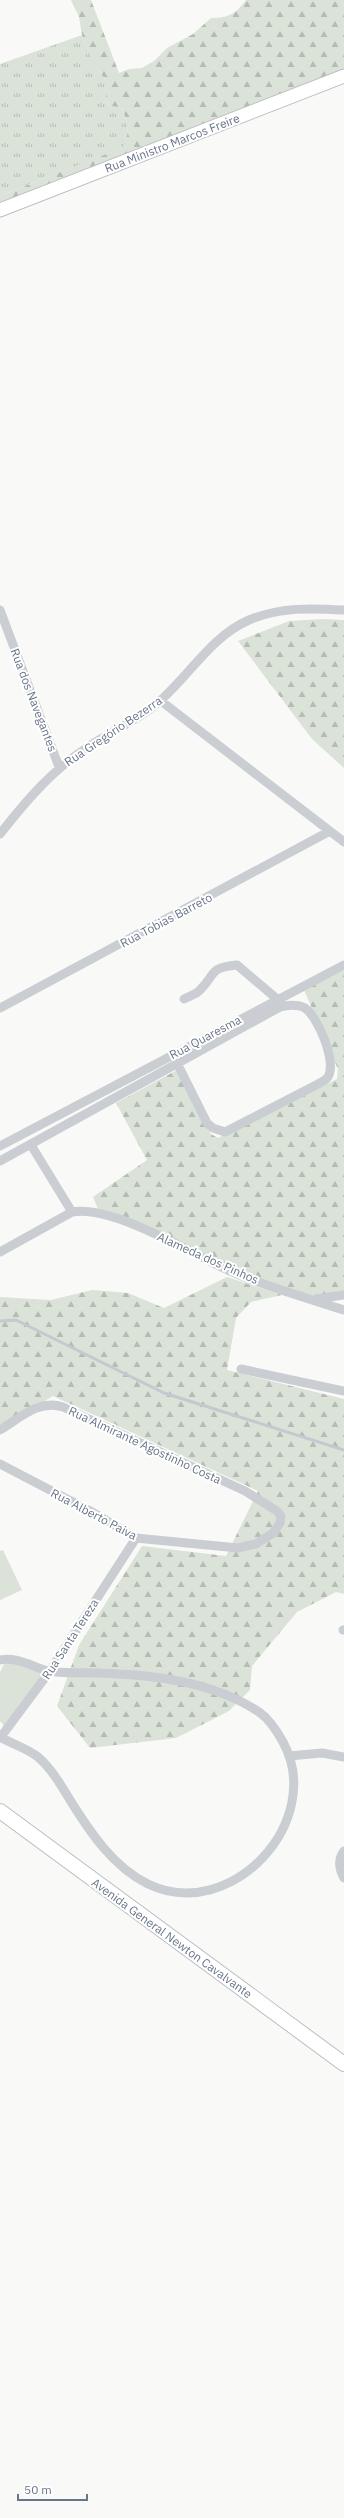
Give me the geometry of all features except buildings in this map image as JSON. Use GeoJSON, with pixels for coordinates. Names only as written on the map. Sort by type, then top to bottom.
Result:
{"type":"FeatureCollection","features":[{"type":"Feature","properties":{"kind":"main road","name":"Rua Ministro Marcos Freire"},"geometry":{"type":"LineString","coordinates":[[0,210],[344,76]]}},
{"type":"Feature","properties":{"kind":"main road","name":"Avenida General Newton Cavalvante"},"geometry":{"type":"LineString","coordinates":[[0,1811],[344,2064]]}},
{"type":"Feature","properties":{"kind":"street","name":"Rua Gregório Bezerra"},"geometry":{"type":"LineString","coordinates":[[0,834],[31,795],[59,768],[88,746],[161,701],[209,649],[236,627],[249,620],[300,607],[344,610]]}},
{"type":"Feature","properties":{"kind":"street","name":"Rua dos Navegantes"},"geometry":{"type":"LineString","coordinates":[[0,610],[59,768]]}},
{"type":"Feature","properties":{"kind":"street"},"geometry":{"type":"LineString","coordinates":[[161,701],[344,842]]}},
{"type":"Feature","properties":{"kind":"street","name":"Rua Tobias Barreto"},"geometry":{"type":"LineString","coordinates":[[0,1008],[330,831]]}},
{"type":"Feature","properties":{"kind":"street"},"geometry":{"type":"LineString","coordinates":[[184,998],[200,991],[211,973],[224,966],[237,965],[277,999]]}},
{"type":"Feature","properties":{"kind":"street","name":"Rua Quaresma"},"geometry":{"type":"LineString","coordinates":[[0,1146],[344,965]]}},
{"type":"Feature","properties":{"kind":"street"},"geometry":{"type":"LineString","coordinates":[[0,1161],[178,1065],[280,1007],[287,1005],[304,1008],[312,1016],[323,1036],[330,1064],[328,1078],[225,1132],[213,1128],[207,1123],[178,1065]]}},
{"type":"Feature","properties":{"kind":"street"},"geometry":{"type":"LineString","coordinates":[[31,1145],[72,1212]]}},
{"type":"Feature","properties":{"kind":"street","name":"Alameda dos Pinhos"},"geometry":{"type":"LineString","coordinates":[[0,1252],[72,1212],[83,1210],[109,1216],[166,1239],[232,1272],[344,1310]]}},
{"type":"Feature","properties":{"kind":"street"},"geometry":{"type":"LineString","coordinates":[[312,1300],[344,1295]]}},
{"type":"Feature","properties":{"kind":"street"},"geometry":{"type":"LineString","coordinates":[[241,1369],[344,1391]]}},
{"type":"Feature","properties":{"kind":"street","name":"Rua Almirante Agostinho Costa"},"geometry":{"type":"LineString","coordinates":[[0,1430],[40,1405],[53,1404],[63,1407],[245,1492],[277,1511],[281,1516],[280,1523]]}},
{"type":"Feature","properties":{"kind":"street","name":"Rua Alberto Paiva"},"geometry":{"type":"LineString","coordinates":[[0,1464],[94,1513],[136,1538],[238,1548],[256,1544],[273,1533],[280,1523]]}},
{"type":"Feature","properties":{"kind":"street","name":"Rua Santa Tereza"},"geometry":{"type":"LineString","coordinates":[[0,1737],[50,1671],[136,1538]]}},
{"type":"Feature","properties":{"kind":"street"},"geometry":{"type":"LineString","coordinates":[[0,1660],[11,1659],[50,1671],[155,1676],[201,1686],[260,1712],[279,1735],[289,1756],[294,1795],[288,1823],[266,1853],[254,1866],[226,1885],[194,1893],[173,1891],[149,1884],[124,1868],[91,1833],[55,1776],[38,1757],[0,1737]]}},
{"type":"Feature","properties":{"kind":"street"},"geometry":{"type":"LineString","coordinates":[[289,1756],[322,1753],[344,1757]]}},
{"type":"Feature","properties":{"kind":"street"},"geometry":{"type":"LineString","coordinates":[[343,1852],[340,1870],[344,1878]]}},
{"type":"Feature","properties":{"kind":"green space"},"geometry":{"type":"Polygon","coordinates":[[[71,0],[91,0],[119,73],[129,69],[142,68],[154,61],[167,48],[193,34],[211,18],[227,16],[235,12],[246,0],[344,0],[344,72],[0,204],[0,196],[122,148],[127,138],[128,128],[121,107],[109,106],[106,101],[106,81],[94,63],[82,35],[79,17],[71,0]]]}},
{"type":"Feature","properties":{"kind":"green space"},"geometry":{"type":"Polygon","coordinates":[[[82,35],[94,63],[106,81],[106,101],[109,106],[121,107],[125,118],[128,133],[123,148],[0,196],[0,64],[82,35]]]}},
{"type":"Feature","properties":{"kind":"green space"},"geometry":{"type":"Polygon","coordinates":[[[323,619],[344,620],[344,768],[312,739],[238,641],[289,621],[323,619]]]}},
{"type":"Feature","properties":{"kind":"green space"},"geometry":{"type":"Polygon","coordinates":[[[344,970],[344,1292],[310,1296],[268,1282],[98,1209],[93,1197],[147,1160],[116,1103],[177,1070],[211,1134],[218,1138],[337,1079],[338,1069],[304,990],[344,970]]]}},
{"type":"Feature","properties":{"kind":"green space"},"geometry":{"type":"Polygon","coordinates":[[[227,1277],[282,1295],[251,1302],[236,1318],[227,1370],[344,1399],[344,1594],[336,1592],[297,1612],[252,1666],[250,1690],[229,1711],[176,1738],[90,1748],[57,1706],[79,1645],[142,1546],[226,1556],[258,1491],[53,1396],[0,1427],[0,1297],[51,1300],[92,1290],[128,1293],[164,1308],[227,1277]]]}},
{"type":"Feature","properties":{"kind":"green space"},"geometry":{"type":"Polygon","coordinates":[[[3,1550],[22,1590],[0,1600],[0,1551],[3,1550]]]}},
{"type":"Feature","properties":{"kind":"green space"},"geometry":{"type":"Polygon","coordinates":[[[13,1663],[47,1673],[4,1726],[0,1721],[0,1672],[4,1664],[13,1663]]]}},
{"type":"Feature","properties":{"kind":"waterway"},"geometry":{"type":"LineString","coordinates":[[0,1321],[16,1320],[164,1393],[344,1450]]}}]}
